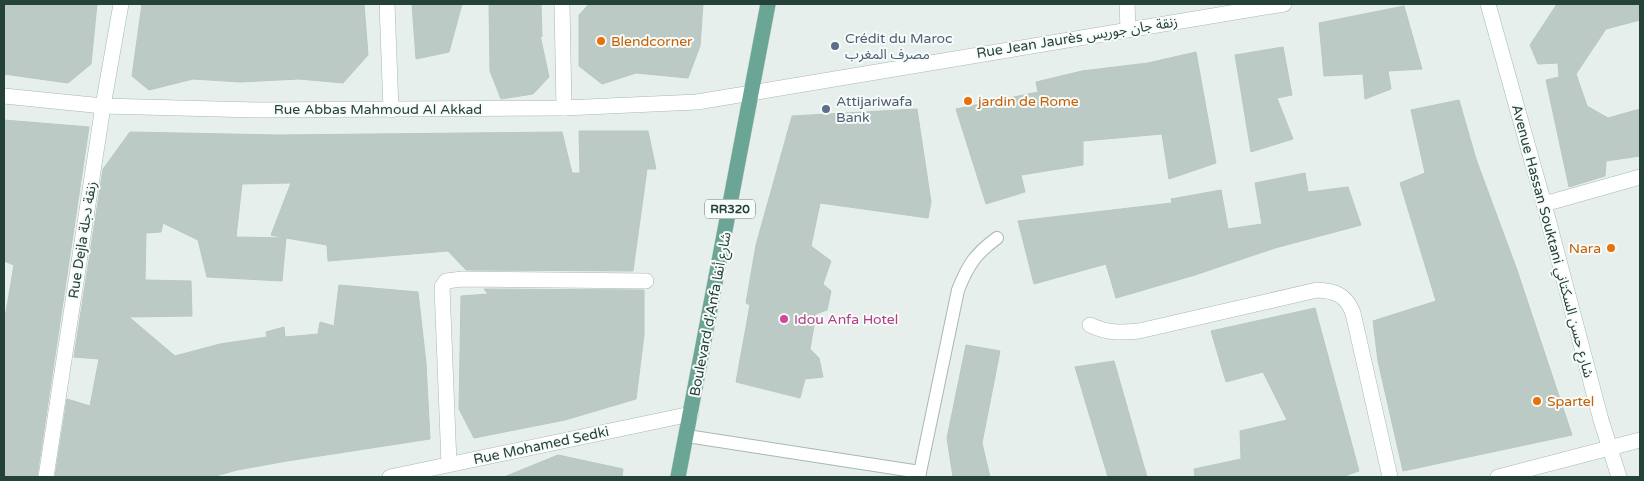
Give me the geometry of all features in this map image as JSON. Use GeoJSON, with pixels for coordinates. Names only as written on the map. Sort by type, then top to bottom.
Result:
{"type":"FeatureCollection","features":[{"type":"Feature","properties":{"kind":"main road","name":"Boulevard d'Anfa شارع أنفا"},"geometry":{"type":"LineString","coordinates":[[678,477],[768,4]]}},
{"type":"Feature","properties":{"kind":"street","name":"Rue Dejla زنقة دجلة"},"geometry":{"type":"LineString","coordinates":[[46,477],[102,106],[120,4]]}},
{"type":"Feature","properties":{"kind":"street"},"geometry":{"type":"LineString","coordinates":[[386,4],[391,110]]}},
{"type":"Feature","properties":{"kind":"street"},"geometry":{"type":"LineString","coordinates":[[562,4],[564,108]]}},
{"type":"Feature","properties":{"kind":"street"},"geometry":{"type":"LineString","coordinates":[[1127,4],[1128,29]]}},
{"type":"Feature","properties":{"kind":"street","name":"Rue Jean Jaurès زنقة جان جوريس"},"geometry":{"type":"LineString","coordinates":[[751,91],[1284,4]]}},
{"type":"Feature","properties":{"kind":"street","name":"Avenue Hassan Souktani شارع حسن السكتاني"},"geometry":{"type":"LineString","coordinates":[[1488,4],[1544,204],[1601,420],[1619,477]]}},
{"type":"Feature","properties":{"kind":"street","name":"Rue Abbas Mahmoud Al Akkad"},"geometry":{"type":"LineString","coordinates":[[4,96],[102,106],[259,110],[391,110],[564,108],[697,102],[751,91]]}},
{"type":"Feature","properties":{"kind":"street"},"geometry":{"type":"LineString","coordinates":[[1544,204],[1640,177]]}},
{"type":"Feature","properties":{"kind":"street"},"geometry":{"type":"LineString","coordinates":[[449,464],[442,287],[446,281],[463,278],[646,281]]}},
{"type":"Feature","properties":{"kind":"street"},"geometry":{"type":"LineString","coordinates":[[1090,325],[1103,331],[1118,333],[1139,331],[1317,290],[1334,291],[1340,294],[1348,302],[1353,313],[1390,477]]}},
{"type":"Feature","properties":{"kind":"street","name":"Rue Mohamed Sedki"},"geometry":{"type":"LineString","coordinates":[[390,477],[691,414]]}},
{"type":"Feature","properties":{"kind":"street"},"geometry":{"type":"LineString","coordinates":[[1498,477],[1640,440]]}},
{"type":"Feature","properties":{"kind":"lane"},"geometry":{"type":"LineString","coordinates":[[687,436],[920,475],[958,290],[966,270],[978,252],[998,238]]}},
{"type":"Feature","properties":{"kind":"building"},"geometry":{"type":"Polygon","coordinates":[[[4,4],[97,4],[91,64],[68,83],[4,74],[4,4]]]}},
{"type":"Feature","properties":{"kind":"building"},"geometry":{"type":"Polygon","coordinates":[[[142,4],[364,4],[368,55],[343,83],[299,79],[240,82],[193,79],[149,90],[132,76],[142,4]]]}},
{"type":"Feature","properties":{"kind":"building"},"geometry":{"type":"Polygon","coordinates":[[[412,4],[462,4],[449,52],[416,59],[412,4]]]}},
{"type":"Feature","properties":{"kind":"building"},"geometry":{"type":"Polygon","coordinates":[[[489,4],[541,4],[542,37],[540,35],[549,77],[533,94],[501,99],[490,71],[489,4]]]}},
{"type":"Feature","properties":{"kind":"building"},"geometry":{"type":"Polygon","coordinates":[[[589,4],[703,4],[700,46],[688,78],[636,73],[602,84],[579,66],[579,15],[589,4]]]}},
{"type":"Feature","properties":{"kind":"building"},"geometry":{"type":"Polygon","coordinates":[[[1557,4],[1640,4],[1640,20],[1606,29],[1576,74],[1587,106],[1608,118],[1640,109],[1640,156],[1606,161],[1605,176],[1569,187],[1546,80],[1559,77],[1558,63],[1538,64],[1530,45],[1557,4]]]}},
{"type":"Feature","properties":{"kind":"building"},"geometry":{"type":"Polygon","coordinates":[[[1404,6],[1422,69],[1388,71],[1391,89],[1365,99],[1363,74],[1324,76],[1319,23],[1404,6]]]}},
{"type":"Feature","properties":{"kind":"building"},"geometry":{"type":"Polygon","coordinates":[[[1283,47],[1292,95],[1277,98],[1293,139],[1251,152],[1235,55],[1283,47]]]}},
{"type":"Feature","properties":{"kind":"building"},"geometry":{"type":"Polygon","coordinates":[[[1196,52],[1216,163],[1169,179],[1162,134],[1083,141],[1083,165],[1021,175],[1025,192],[986,204],[956,109],[1038,92],[1036,82],[1082,71],[1148,63],[1196,52]]]}},
{"type":"Feature","properties":{"kind":"building"},"geometry":{"type":"Polygon","coordinates":[[[1459,100],[1476,159],[1517,270],[1572,435],[1403,471],[1378,361],[1373,321],[1436,301],[1400,183],[1425,173],[1411,110],[1459,100]]]}},
{"type":"Feature","properties":{"kind":"building"},"geometry":{"type":"Polygon","coordinates":[[[917,109],[931,202],[928,218],[820,203],[811,246],[831,261],[823,284],[831,291],[827,310],[816,314],[810,349],[819,358],[823,377],[805,379],[800,398],[736,382],[750,305],[746,303],[756,245],[792,116],[917,109]]]}},
{"type":"Feature","properties":{"kind":"building"},"geometry":{"type":"Polygon","coordinates":[[[4,120],[89,127],[37,477],[4,477],[4,324],[14,265],[4,261],[4,120]]]}},
{"type":"Feature","properties":{"kind":"building"},"geometry":{"type":"Polygon","coordinates":[[[579,131],[648,131],[656,169],[647,169],[633,271],[466,270],[448,251],[328,261],[327,245],[286,238],[282,281],[207,277],[198,240],[163,223],[161,232],[146,233],[145,280],[191,281],[192,316],[129,317],[175,356],[220,344],[267,337],[266,332],[284,327],[285,337],[318,334],[320,322],[334,326],[339,285],[418,292],[426,363],[430,439],[287,461],[237,470],[212,477],[55,477],[67,399],[90,406],[99,359],[74,357],[103,169],[130,132],[278,135],[562,132],[572,173],[580,173],[579,131]],[[291,183],[242,184],[236,237],[285,238],[271,235],[291,183]]]}},
{"type":"Feature","properties":{"kind":"building"},"geometry":{"type":"Polygon","coordinates":[[[1305,173],[1308,192],[1348,187],[1361,225],[1275,248],[1195,275],[1116,298],[1106,264],[1034,284],[1018,221],[1172,203],[1171,199],[1221,190],[1228,229],[1262,224],[1255,183],[1305,173]]]}},
{"type":"Feature","properties":{"kind":"building"},"geometry":{"type":"Polygon","coordinates":[[[484,289],[644,290],[644,335],[636,399],[565,420],[474,438],[459,409],[461,296],[488,294],[484,289]]]}},
{"type":"Feature","properties":{"kind":"building"},"geometry":{"type":"Polygon","coordinates":[[[1315,308],[1359,471],[1342,477],[1195,477],[1194,469],[1241,459],[1240,431],[1287,420],[1263,372],[1226,382],[1211,331],[1315,308]]]}},
{"type":"Feature","properties":{"kind":"building"},"geometry":{"type":"Polygon","coordinates":[[[966,345],[1000,351],[982,443],[990,477],[953,477],[947,438],[966,345]]]}},
{"type":"Feature","properties":{"kind":"building"},"geometry":{"type":"Polygon","coordinates":[[[1114,361],[1147,477],[1108,477],[1075,367],[1114,361]]]}},
{"type":"Feature","properties":{"kind":"building"},"geometry":{"type":"Polygon","coordinates":[[[558,455],[623,469],[622,477],[504,477],[558,455]]]}},
{"type":"Feature","properties":{"kind":"place","name":"Blendcorner"},"geometry":{"type":"Point","coordinates":[601,41]}},
{"type":"Feature","properties":{"kind":"place","name":"Crédit du Maroc مصرف المغرب"},"geometry":{"type":"Point","coordinates":[835,46]}},
{"type":"Feature","properties":{"kind":"place","name":"jardin de Rome"},"geometry":{"type":"Point","coordinates":[968,101]}},
{"type":"Feature","properties":{"kind":"place","name":"Attijariwafa Bank"},"geometry":{"type":"Point","coordinates":[826,109]}},
{"type":"Feature","properties":{"kind":"place","name":"Nara"},"geometry":{"type":"Point","coordinates":[1611,248]}},
{"type":"Feature","properties":{"kind":"place","name":"Idou Anfa Hotel"},"geometry":{"type":"Point","coordinates":[784,319]}},
{"type":"Feature","properties":{"kind":"place","name":"Spartel"},"geometry":{"type":"Point","coordinates":[1537,401]}}]}
